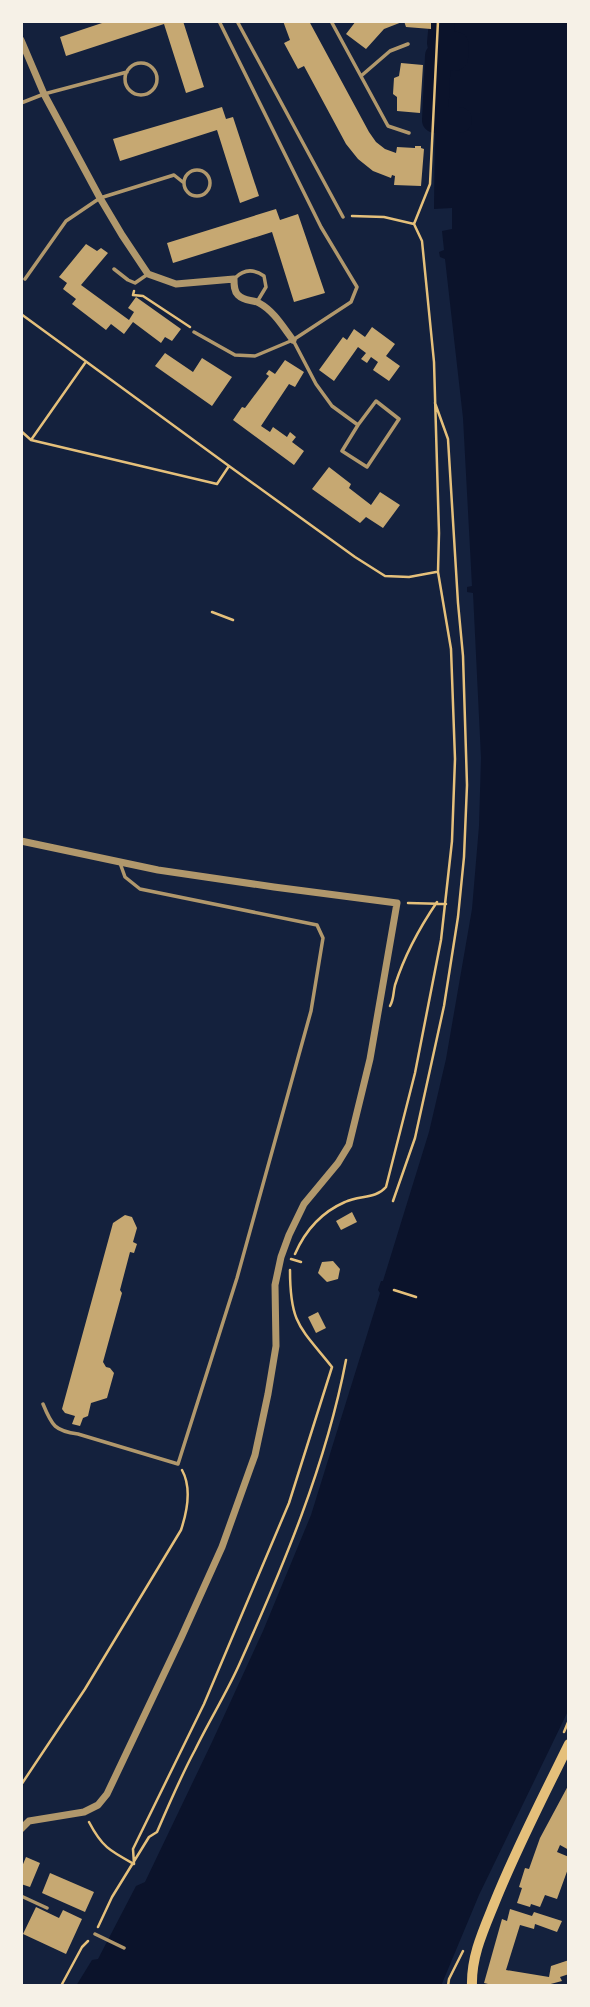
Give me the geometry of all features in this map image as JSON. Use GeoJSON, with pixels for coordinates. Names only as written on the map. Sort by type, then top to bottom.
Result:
{"type":"FeatureCollection","features":[{"type":"Feature","properties":{"kind":"main road"},"geometry":{"type":"LineString","coordinates":[[472,1986],[476,1952],[489,1914],[569,1744]]}},
{"type":"Feature","properties":{"kind":"street"},"geometry":{"type":"LineString","coordinates":[[21,40],[44,94],[100,198],[148,274],[176,284],[234,279],[234,289],[238,295],[246,301],[257,302],[275,316],[293,340]]}},
{"type":"Feature","properties":{"kind":"street"},"geometry":{"type":"LineString","coordinates":[[21,841],[120,863],[397,903],[370,1059],[349,1145],[338,1163],[304,1204],[281,1257],[275,1285],[276,1346],[268,1394],[255,1455],[231,1521],[181,1638],[107,1794],[98,1805],[84,1812],[29,1821],[21,1829]]}},
{"type":"Feature","properties":{"kind":"lane"},"geometry":{"type":"LineString","coordinates":[[194,332],[235,355],[255,356],[293,340],[351,302],[357,287],[321,227],[219,21]]}},
{"type":"Feature","properties":{"kind":"lane"},"geometry":{"type":"LineString","coordinates":[[237,21],[343,217]]}},
{"type":"Feature","properties":{"kind":"lane"},"geometry":{"type":"LineString","coordinates":[[331,21],[388,126],[409,133]]}},
{"type":"Feature","properties":{"kind":"lane"},"geometry":{"type":"LineString","coordinates":[[361,76],[390,51],[408,44]]}},
{"type":"Feature","properties":{"kind":"lane"},"geometry":{"type":"LineString","coordinates":[[21,103],[44,94],[127,72],[134,65],[149,65],[156,73],[155,88],[147,94],[136,94],[128,88],[127,72]]}},
{"type":"Feature","properties":{"kind":"lane"},"geometry":{"type":"LineString","coordinates":[[25,279],[66,221],[100,198],[174,175],[193,196],[202,195],[210,186],[206,174],[198,171],[187,175],[184,183]]}},
{"type":"Feature","properties":{"kind":"lane"},"geometry":{"type":"LineString","coordinates":[[114,269],[135,283],[148,274]]}},
{"type":"Feature","properties":{"kind":"lane"},"geometry":{"type":"LineString","coordinates":[[234,279],[246,271],[257,271],[264,276],[266,287],[257,302]]}},
{"type":"Feature","properties":{"kind":"lane"},"geometry":{"type":"LineString","coordinates":[[293,340],[316,384],[332,406],[358,425]]}},
{"type":"Feature","properties":{"kind":"lane"},"geometry":{"type":"LineString","coordinates":[[376,401],[399,419],[367,467],[342,451],[358,425],[376,401]]}},
{"type":"Feature","properties":{"kind":"lane"},"geometry":{"type":"LineString","coordinates":[[43,1404],[52,1423],[63,1432],[178,1464],[237,1278],[311,1011],[323,938],[317,925],[140,889],[125,877],[120,863]]}},
{"type":"Feature","properties":{"kind":"lane"},"geometry":{"type":"LineString","coordinates":[[21,1896],[47,1908]]}},
{"type":"Feature","properties":{"kind":"lane"},"geometry":{"type":"LineString","coordinates":[[95,1934],[124,1948]]}},
{"type":"Feature","properties":{"kind":"path"},"geometry":{"type":"LineString","coordinates":[[134,1864],[134,1849],[204,1704],[289,1503],[331,1367],[308,1340],[294,1314],[290,1298],[292,1260],[311,1226],[345,1202],[380,1194],[386,1186],[415,1073],[432,990],[446,904],[453,806],[454,718],[451,649],[438,572],[434,362],[422,241],[414,225],[430,184],[439,21]]}},
{"type":"Feature","properties":{"kind":"path"},"geometry":{"type":"LineString","coordinates":[[343,217],[384,217],[414,225]]}},
{"type":"Feature","properties":{"kind":"path"},"geometry":{"type":"LineString","coordinates":[[135,283],[133,295],[143,296],[194,332]]}},
{"type":"Feature","properties":{"kind":"path"},"geometry":{"type":"LineString","coordinates":[[21,314],[355,557],[386,576],[409,577],[438,572]]}},
{"type":"Feature","properties":{"kind":"path"},"geometry":{"type":"LineString","coordinates":[[31,440],[85,363]]}},
{"type":"Feature","properties":{"kind":"path"},"geometry":{"type":"LineString","coordinates":[[393,1201],[415,1138],[432,1066],[458,917],[464,857],[467,785],[463,656],[448,439],[434,400]]}},
{"type":"Feature","properties":{"kind":"path"},"geometry":{"type":"LineString","coordinates":[[21,432],[31,440],[217,484],[229,467]]}},
{"type":"Feature","properties":{"kind":"path"},"geometry":{"type":"LineString","coordinates":[[212,612],[233,620]]}},
{"type":"Feature","properties":{"kind":"path"},"geometry":{"type":"LineString","coordinates":[[377,1016],[393,1002],[394,987],[426,919],[437,902]]}},
{"type":"Feature","properties":{"kind":"path"},"geometry":{"type":"LineString","coordinates":[[397,903],[446,904]]}},
{"type":"Feature","properties":{"kind":"path"},"geometry":{"type":"LineString","coordinates":[[394,1290],[416,1297]]}},
{"type":"Feature","properties":{"kind":"path"},"geometry":{"type":"LineString","coordinates":[[61,1986],[82,1947],[95,1934],[111,1899],[149,1837],[157,1832],[193,1752],[238,1667],[298,1525],[339,1397],[346,1360]]}},
{"type":"Feature","properties":{"kind":"path"},"geometry":{"type":"LineString","coordinates":[[21,1786],[85,1689],[181,1530],[188,1510],[185,1476],[178,1464]]}},
{"type":"Feature","properties":{"kind":"path"},"geometry":{"type":"LineString","coordinates":[[84,1812],[97,1838],[108,1850],[134,1864]]}},
{"type":"Feature","properties":{"kind":"water"},"geometry":{"type":"Polygon","coordinates":[[[442,21],[569,21],[569,1709],[479,1895],[441,1986],[76,1986],[92,1960],[98,1959],[136,1886],[145,1882],[263,1631],[311,1515],[380,1293],[378,1290],[429,1132],[446,1059],[472,909],[481,758],[473,593],[467,592],[467,587],[472,586],[463,418],[445,259],[440,257],[439,252],[444,250],[442,231],[452,229],[452,208],[434,209],[438,56],[455,57],[456,45],[440,43],[442,21]]]}},
{"type":"Feature","properties":{"kind":"building"},"geometry":{"type":"Polygon","coordinates":[[[108,21],[183,21],[204,87],[186,93],[164,24],[66,56],[60,37],[108,21]]]}},
{"type":"Feature","properties":{"kind":"building"},"geometry":{"type":"Polygon","coordinates":[[[283,21],[309,21],[376,142],[396,153],[397,147],[421,146],[424,149],[421,186],[394,185],[395,176],[392,175],[391,178],[373,171],[358,159],[346,144],[304,66],[298,69],[284,43],[290,40],[283,21]]]}},
{"type":"Feature","properties":{"kind":"building"},"geometry":{"type":"Polygon","coordinates":[[[356,21],[402,22],[384,29],[366,49],[346,34],[356,21]]]}},
{"type":"Feature","properties":{"kind":"building"},"geometry":{"type":"Polygon","coordinates":[[[404,21],[431,21],[431,29],[406,27],[404,21]]]}},
{"type":"Feature","properties":{"kind":"building"},"geometry":{"type":"Polygon","coordinates":[[[401,63],[423,65],[420,113],[397,111],[397,97],[393,94],[394,78],[399,76],[401,63]]]}},
{"type":"Feature","properties":{"kind":"building"},"geometry":{"type":"Polygon","coordinates":[[[222,107],[226,119],[233,117],[259,196],[240,203],[217,130],[120,161],[113,139],[222,107]]]}},
{"type":"Feature","properties":{"kind":"building"},"geometry":{"type":"Polygon","coordinates":[[[276,209],[280,220],[298,214],[325,293],[294,302],[272,232],[173,263],[167,243],[276,209]]]}},
{"type":"Feature","properties":{"kind":"building"},"geometry":{"type":"Polygon","coordinates":[[[86,244],[97,251],[101,248],[108,253],[81,285],[129,320],[134,312],[128,308],[136,297],[181,329],[172,341],[165,337],[161,343],[133,322],[124,334],[111,324],[106,330],[72,304],[76,299],[63,289],[67,283],[59,277],[86,244]]]}},
{"type":"Feature","properties":{"kind":"building"},"geometry":{"type":"Polygon","coordinates":[[[372,327],[395,344],[386,356],[400,366],[389,381],[373,370],[378,362],[371,357],[367,363],[361,359],[366,353],[358,347],[334,381],[319,370],[343,337],[347,340],[354,329],[365,337],[372,327]]]}},
{"type":"Feature","properties":{"kind":"building"},"geometry":{"type":"Polygon","coordinates":[[[165,353],[193,372],[202,358],[232,377],[212,406],[155,366],[165,353]]]}},
{"type":"Feature","properties":{"kind":"building"},"geometry":{"type":"Polygon","coordinates":[[[285,360],[304,372],[295,387],[289,384],[261,426],[270,432],[273,427],[287,437],[290,432],[296,437],[292,442],[304,451],[294,465],[233,420],[269,376],[266,374],[269,370],[275,374],[285,360]]]}},
{"type":"Feature","properties":{"kind":"building"},"geometry":{"type":"Polygon","coordinates":[[[329,467],[351,484],[349,488],[371,505],[380,492],[400,505],[383,528],[366,517],[360,523],[312,489],[329,467]]]}},
{"type":"Feature","properties":{"kind":"building"},"geometry":{"type":"Polygon","coordinates":[[[352,1212],[357,1222],[341,1230],[336,1221],[352,1212]]]}},
{"type":"Feature","properties":{"kind":"building"},"geometry":{"type":"Polygon","coordinates":[[[125,1215],[132,1217],[137,1228],[133,1242],[137,1244],[134,1253],[130,1252],[103,1362],[114,1373],[107,1398],[91,1403],[88,1416],[83,1418],[80,1426],[72,1424],[75,1416],[62,1409],[113,1223],[125,1215]]]}},
{"type":"Feature","properties":{"kind":"building"},"geometry":{"type":"Polygon","coordinates":[[[333,1261],[340,1269],[338,1279],[327,1282],[318,1273],[322,1262],[333,1261]]]}},
{"type":"Feature","properties":{"kind":"building"},"geometry":{"type":"Polygon","coordinates":[[[318,1312],[326,1328],[316,1333],[308,1317],[318,1312]]]}},
{"type":"Feature","properties":{"kind":"building"},"geometry":{"type":"Polygon","coordinates":[[[569,1784],[569,1850],[560,1845],[557,1852],[569,1857],[569,1866],[557,1899],[545,1895],[540,1907],[517,1903],[525,1868],[529,1869],[540,1838],[569,1784]]]}},
{"type":"Feature","properties":{"kind":"building"},"geometry":{"type":"Polygon","coordinates":[[[26,1857],[40,1863],[30,1887],[21,1884],[21,1869],[26,1857]]]}},
{"type":"Feature","properties":{"kind":"building"},"geometry":{"type":"Polygon","coordinates":[[[50,1873],[94,1892],[85,1912],[42,1893],[50,1873]]]}},
{"type":"Feature","properties":{"kind":"building"},"geometry":{"type":"Polygon","coordinates":[[[36,1907],[59,1918],[63,1910],[82,1919],[66,1954],[23,1934],[36,1907]]]}},
{"type":"Feature","properties":{"kind":"building"},"geometry":{"type":"Polygon","coordinates":[[[510,1909],[532,1916],[534,1912],[562,1921],[557,1932],[535,1924],[534,1929],[520,1925],[506,1970],[549,1977],[551,1966],[569,1960],[569,1974],[560,1977],[562,1981],[543,1986],[496,1986],[484,1983],[502,1919],[507,1921],[510,1909]]]}},
{"type":"Feature","properties":{"kind":"waterway"},"geometry":{"type":"LineString","coordinates":[[442,21],[440,43],[456,45],[455,58],[438,56],[435,120],[459,120]]}}]}
